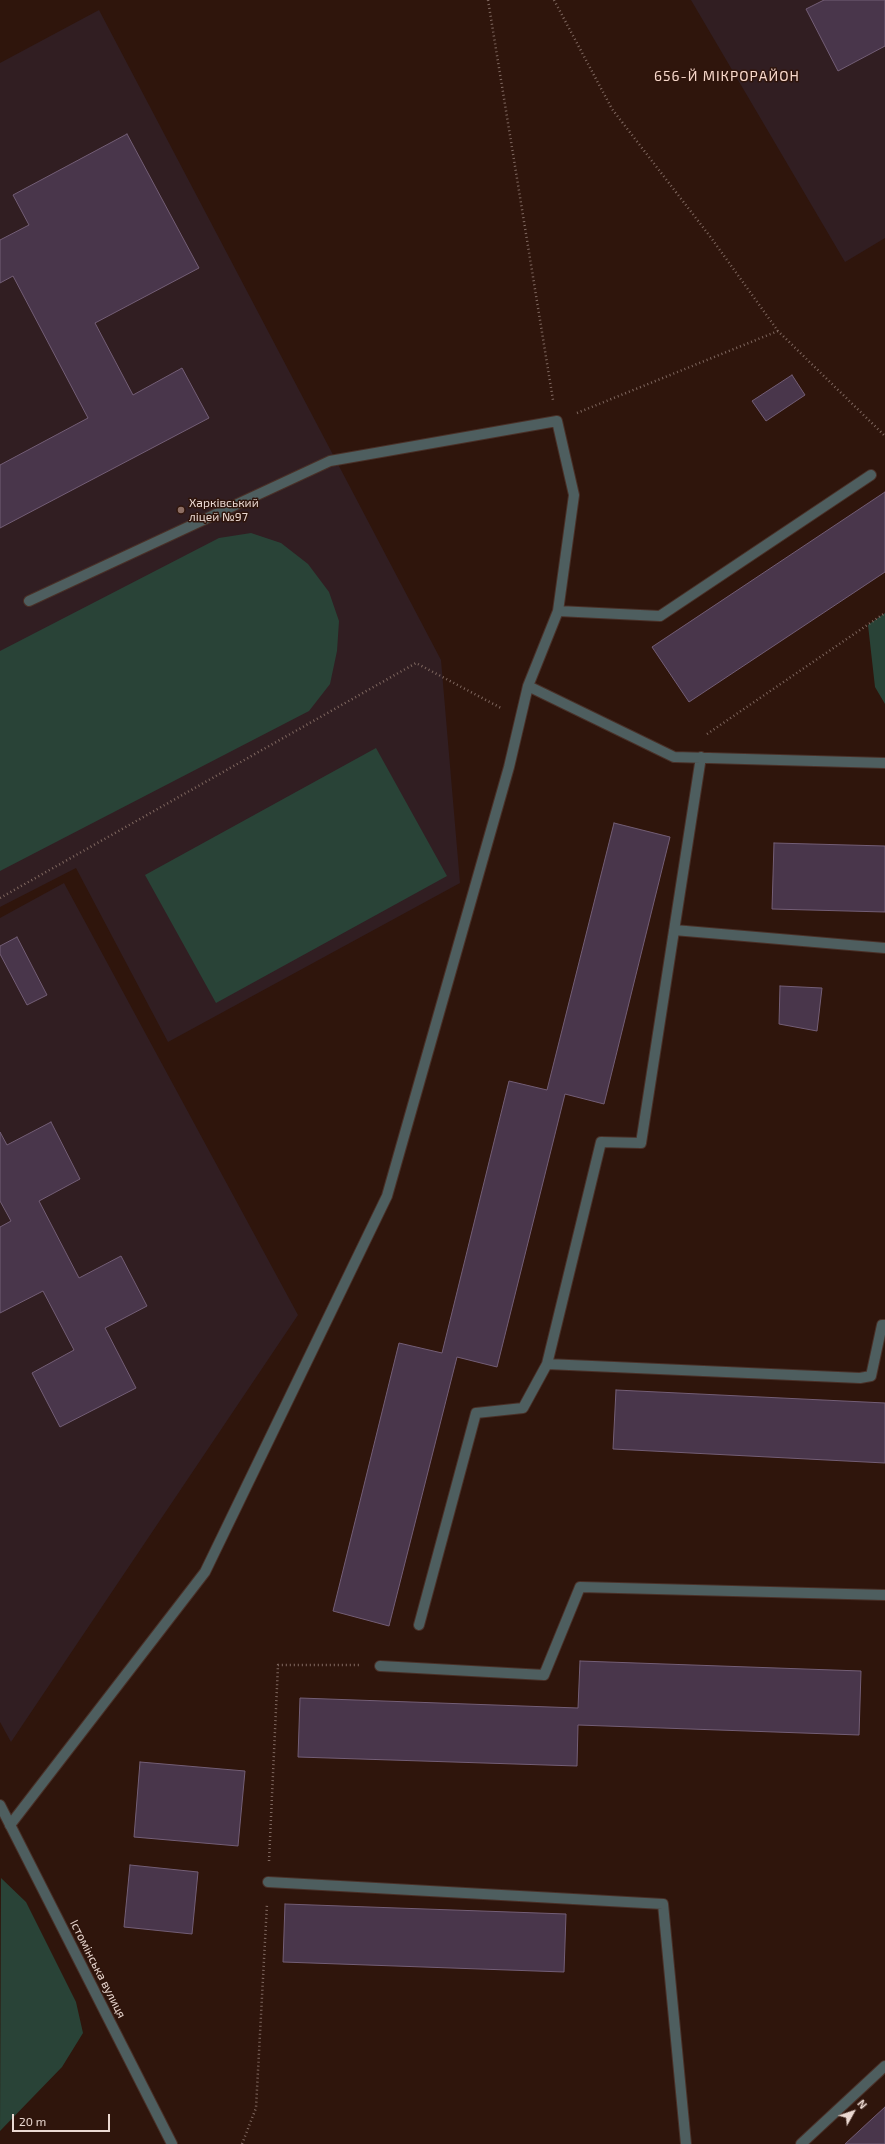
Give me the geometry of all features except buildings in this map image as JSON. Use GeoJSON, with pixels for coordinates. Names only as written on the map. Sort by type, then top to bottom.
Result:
{"type":"FeatureCollection","features":[{"type":"Feature","properties":{"kind":"street"},"geometry":{"type":"LineString","coordinates":[[10,1825],[205,1572],[387,1196],[509,767],[528,686],[558,611],[574,495],[557,421],[330,461],[29,601]]}},
{"type":"Feature","properties":{"kind":"street"},"geometry":{"type":"LineString","coordinates":[[558,611],[660,616],[871,475]]}},
{"type":"Feature","properties":{"kind":"street"},"geometry":{"type":"LineString","coordinates":[[528,686],[674,757],[885,763]]}},
{"type":"Feature","properties":{"kind":"street"},"geometry":{"type":"LineString","coordinates":[[419,1625],[476,1413],[523,1408],[547,1364],[601,1142],[641,1142],[702,758]]}},
{"type":"Feature","properties":{"kind":"street"},"geometry":{"type":"LineString","coordinates":[[674,930],[885,948]]}},
{"type":"Feature","properties":{"kind":"street"},"geometry":{"type":"LineString","coordinates":[[547,1364],[860,1378],[871,1376],[882,1325],[885,1326]]}},
{"type":"Feature","properties":{"kind":"street"},"geometry":{"type":"LineString","coordinates":[[380,1666],[544,1675],[580,1587],[885,1594]]}},
{"type":"Feature","properties":{"kind":"street","name":"Істомінська вулиця"},"geometry":{"type":"LineString","coordinates":[[0,1805],[172,2144]]}},
{"type":"Feature","properties":{"kind":"street"},"geometry":{"type":"LineString","coordinates":[[268,1882],[663,1904],[686,2144]]}},
{"type":"Feature","properties":{"kind":"street"},"geometry":{"type":"LineString","coordinates":[[801,2144],[885,2066]]}},
{"type":"Feature","properties":{"kind":"path"},"geometry":{"type":"LineString","coordinates":[[488,0],[557,421],[778,331]]}},
{"type":"Feature","properties":{"kind":"path"},"geometry":{"type":"LineString","coordinates":[[554,0],[612,109],[712,239],[778,331],[885,436]]}},
{"type":"Feature","properties":{"kind":"path"},"geometry":{"type":"LineString","coordinates":[[706,735],[885,613]]}},
{"type":"Feature","properties":{"kind":"path"},"geometry":{"type":"LineString","coordinates":[[0,898],[416,663],[521,718]]}},
{"type":"Feature","properties":{"kind":"path"},"geometry":{"type":"LineString","coordinates":[[242,2144],[256,2108],[278,1665],[380,1666]]}},
{"type":"Feature","properties":{"kind":"shaded area"},"geometry":{"type":"Polygon","coordinates":[[[691,0],[885,0],[885,238],[845,262],[691,0]]]}},
{"type":"Feature","properties":{"kind":"shaded area","name":"Харківський ліцей №97"},"geometry":{"type":"Polygon","coordinates":[[[99,10],[441,660],[460,883],[168,1042],[76,868],[0,907],[0,63],[99,10]]]}},
{"type":"Feature","properties":{"kind":"shaded area"},"geometry":{"type":"Polygon","coordinates":[[[64,883],[298,1315],[11,1742],[0,1722],[0,918],[64,883]]]}},
{"type":"Feature","properties":{"kind":"green space"},"geometry":{"type":"Polygon","coordinates":[[[251,533],[281,543],[308,564],[329,592],[339,621],[337,651],[330,684],[309,711],[0,871],[0,651],[219,538],[251,533]]]}},
{"type":"Feature","properties":{"kind":"green space"},"geometry":{"type":"Polygon","coordinates":[[[885,613],[885,704],[875,687],[868,625],[885,613]]]}},
{"type":"Feature","properties":{"kind":"green space"},"geometry":{"type":"Polygon","coordinates":[[[376,748],[447,876],[216,1003],[145,875],[376,748]]]}},
{"type":"Feature","properties":{"kind":"green space"},"geometry":{"type":"Polygon","coordinates":[[[1,1878],[26,1902],[76,2002],[83,2033],[62,2067],[0,2131],[1,1878]]]}},
{"type":"Feature","properties":{"kind":"place","name":"Харківський ліцей №97"},"geometry":{"type":"Point","coordinates":[181,510]}},
{"type":"Feature","properties":{"kind":"district","name":"656-Й МІКРОРАЙОН"},"geometry":{"type":"Point","coordinates":[727,76]}}]}
